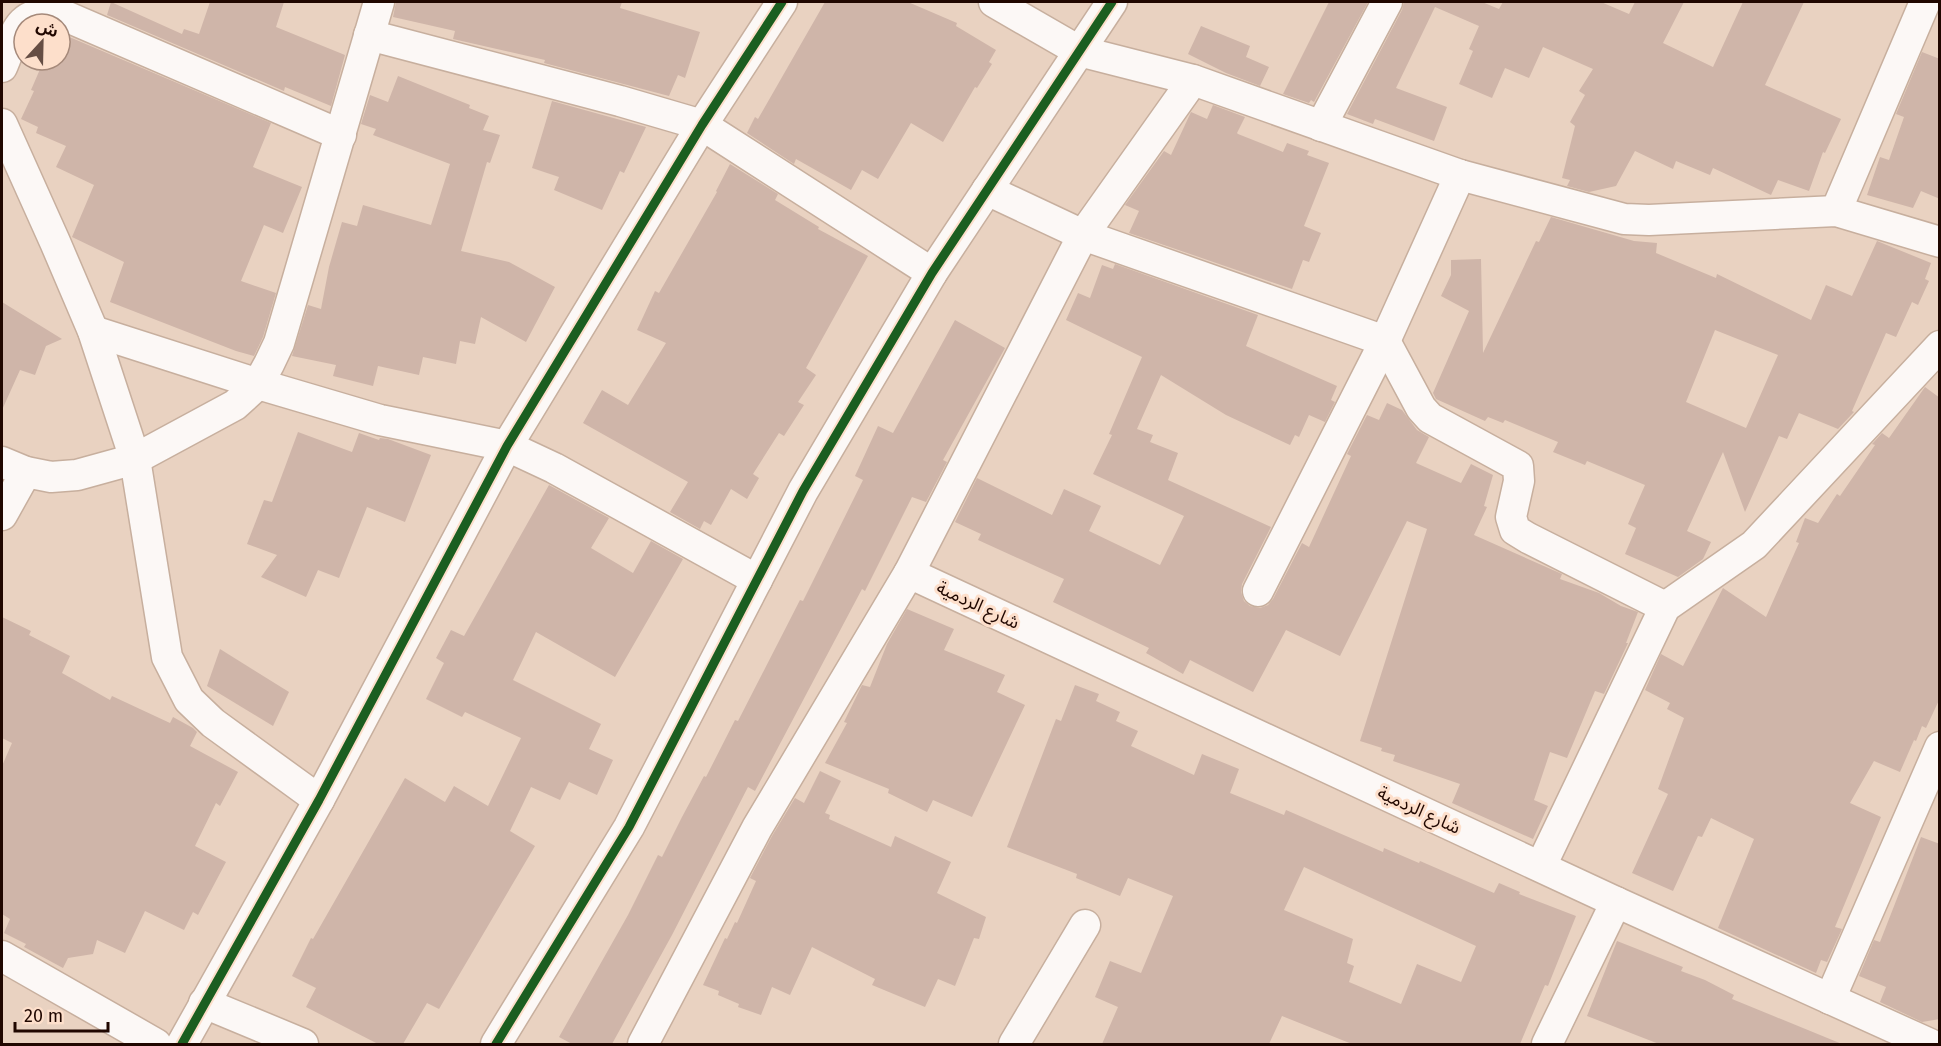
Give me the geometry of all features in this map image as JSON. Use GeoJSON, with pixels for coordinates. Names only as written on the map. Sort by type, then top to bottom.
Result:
{"type":"FeatureCollection","features":[{"type":"Feature","properties":{"kind":"street"},"geometry":{"type":"LineString","coordinates":[[2,515],[14,467],[51,477],[77,475],[135,459],[235,405],[258,384],[279,343],[379,2]]}},
{"type":"Feature","properties":{"kind":"street"},"geometry":{"type":"LineString","coordinates":[[182,1044],[319,800],[507,446],[702,125],[782,2]]}},
{"type":"Feature","properties":{"kind":"street"},"geometry":{"type":"LineString","coordinates":[[994,2],[1079,51],[1193,80],[1460,175],[1624,219],[1649,220],[1836,211],[1940,242]]}},
{"type":"Feature","properties":{"kind":"street"},"geometry":{"type":"LineString","coordinates":[[496,1044],[629,827],[803,491],[932,273],[1112,2]]}},
{"type":"Feature","properties":{"kind":"street"},"geometry":{"type":"LineString","coordinates":[[1322,126],[1387,2]]}},
{"type":"Feature","properties":{"kind":"street"},"geometry":{"type":"LineString","coordinates":[[1836,211],[1925,2]]}},
{"type":"Feature","properties":{"kind":"street"},"geometry":{"type":"LineString","coordinates":[[2,67],[21,23],[32,14],[56,12],[341,135]]}},
{"type":"Feature","properties":{"kind":"street"},"geometry":{"type":"LineString","coordinates":[[369,35],[702,125],[932,273]]}},
{"type":"Feature","properties":{"kind":"street"},"geometry":{"type":"LineString","coordinates":[[644,1044],[757,828],[909,573],[1083,235],[1193,80]]}},
{"type":"Feature","properties":{"kind":"street"},"geometry":{"type":"LineString","coordinates":[[2,124],[56,242],[93,331],[135,459],[167,657],[189,700],[213,723],[319,800]]}},
{"type":"Feature","properties":{"kind":"street"},"geometry":{"type":"LineString","coordinates":[[1258,591],[1385,342],[1460,175]]}},
{"type":"Feature","properties":{"kind":"street"},"geometry":{"type":"LineString","coordinates":[[987,190],[1083,235],[1385,342],[1421,408],[1430,418],[1518,466],[1519,481],[1511,517],[1515,530],[1665,607]]}},
{"type":"Feature","properties":{"kind":"street"},"geometry":{"type":"LineString","coordinates":[[93,331],[380,420],[507,446],[554,468],[757,580]]}},
{"type":"Feature","properties":{"kind":"street"},"geometry":{"type":"LineString","coordinates":[[1541,866],[1665,607],[1754,545],[1936,357]]}},
{"type":"Feature","properties":{"kind":"street","name":"شارع الردمية"},"geometry":{"type":"LineString","coordinates":[[909,573],[1616,902],[1930,1044]]}},
{"type":"Feature","properties":{"kind":"street"},"geometry":{"type":"LineString","coordinates":[[1830,999],[1940,747]]}},
{"type":"Feature","properties":{"kind":"street"},"geometry":{"type":"LineString","coordinates":[[1547,1044],[1616,902]]}},
{"type":"Feature","properties":{"kind":"street"},"geometry":{"type":"LineString","coordinates":[[1014,1044],[1085,925]]}},
{"type":"Feature","properties":{"kind":"street"},"geometry":{"type":"LineString","coordinates":[[2,956],[156,1044]]}},
{"type":"Feature","properties":{"kind":"street"},"geometry":{"type":"LineString","coordinates":[[204,1003],[303,1044]]}},
{"type":"Feature","properties":{"kind":"building"},"geometry":{"type":"Polygon","coordinates":[[[111,2],[182,34],[184,29],[199,34],[210,2],[284,2],[276,27],[345,55],[331,106],[285,87],[284,91],[107,15],[111,2]]]}},
{"type":"Feature","properties":{"kind":"building"},"geometry":{"type":"Polygon","coordinates":[[[396,2],[622,2],[620,8],[700,32],[685,78],[678,75],[669,96],[544,63],[545,60],[453,39],[455,31],[393,17],[396,2]]]}},
{"type":"Feature","properties":{"kind":"building"},"geometry":{"type":"Polygon","coordinates":[[[825,2],[908,2],[957,23],[956,26],[996,50],[989,62],[992,64],[977,88],[975,87],[943,142],[911,123],[878,179],[862,170],[851,190],[796,159],[794,164],[747,133],[755,117],[758,119],[825,2]]]}},
{"type":"Feature","properties":{"kind":"building"},"geometry":{"type":"Polygon","coordinates":[[[1329,2],[1368,2],[1314,102],[1311,100],[1309,103],[1283,94],[1329,2]]]}},
{"type":"Feature","properties":{"kind":"building"},"geometry":{"type":"Polygon","coordinates":[[[1404,2],[1482,2],[1499,9],[1503,2],[1601,2],[1629,14],[1635,2],[1684,2],[1663,43],[1713,67],[1743,2],[1804,2],[1765,85],[1841,119],[1825,153],[1823,152],[1809,191],[1778,180],[1771,195],[1713,168],[1710,175],[1676,161],[1673,169],[1635,151],[1616,186],[1589,192],[1567,186],[1570,180],[1562,178],[1575,126],[1570,122],[1585,95],[1579,91],[1593,69],[1543,47],[1529,78],[1505,68],[1492,98],[1459,84],[1473,51],[1469,49],[1479,26],[1435,7],[1396,88],[1447,107],[1434,141],[1375,119],[1373,124],[1347,114],[1402,10],[1404,2]]]}},
{"type":"Feature","properties":{"kind":"building"},"geometry":{"type":"Polygon","coordinates":[[[1201,26],[1250,46],[1246,57],[1269,67],[1260,86],[1226,73],[1188,54],[1201,26]]]}},
{"type":"Feature","properties":{"kind":"building"},"geometry":{"type":"Polygon","coordinates":[[[72,38],[271,123],[253,167],[302,187],[283,233],[264,225],[241,281],[276,293],[263,337],[254,356],[110,302],[124,262],[72,237],[94,185],[56,167],[66,146],[36,133],[38,127],[21,119],[34,91],[31,90],[39,72],[72,72],[72,38]]]}},
{"type":"Feature","properties":{"kind":"building"},"geometry":{"type":"Polygon","coordinates":[[[1922,52],[1940,59],[1940,199],[1921,191],[1913,208],[1867,195],[1880,157],[1889,160],[1904,117],[1896,114],[1922,52]]]}},
{"type":"Feature","properties":{"kind":"building"},"geometry":{"type":"Polygon","coordinates":[[[398,76],[470,105],[469,108],[489,116],[483,130],[500,135],[490,163],[487,162],[461,251],[509,262],[555,287],[526,342],[481,317],[475,344],[460,341],[456,364],[423,357],[419,375],[378,366],[373,386],[333,376],[336,365],[292,356],[308,305],[321,309],[329,267],[342,222],[357,226],[363,205],[431,225],[450,164],[373,135],[376,129],[361,124],[370,95],[388,102],[398,76]]]}},
{"type":"Feature","properties":{"kind":"building"},"geometry":{"type":"Polygon","coordinates":[[[552,101],[646,127],[624,173],[620,171],[602,210],[554,190],[559,177],[532,168],[552,101]]]}},
{"type":"Feature","properties":{"kind":"building"},"geometry":{"type":"Polygon","coordinates":[[[1213,105],[1245,117],[1238,134],[1283,152],[1287,143],[1309,151],[1307,155],[1329,163],[1304,226],[1321,233],[1309,262],[1303,260],[1292,289],[1129,233],[1139,211],[1125,205],[1164,151],[1171,155],[1191,112],[1207,119],[1213,105]]]}},
{"type":"Feature","properties":{"kind":"building"},"geometry":{"type":"Polygon","coordinates":[[[730,164],[778,194],[775,200],[819,227],[818,229],[868,256],[806,368],[816,375],[798,402],[804,405],[784,436],[779,433],[753,474],[759,478],[747,499],[731,489],[711,525],[704,521],[700,529],[670,512],[688,482],[583,423],[602,390],[628,405],[666,343],[637,330],[655,291],[659,293],[717,192],[730,164]]]}},
{"type":"Feature","properties":{"kind":"building"},"geometry":{"type":"Polygon","coordinates":[[[1551,217],[1634,241],[1657,243],[1656,253],[1716,278],[1717,274],[1811,320],[1826,285],[1852,296],[1877,241],[1931,263],[1925,279],[1929,281],[1918,305],[1912,302],[1896,337],[1886,333],[1852,411],[1854,412],[1838,429],[1799,413],[1787,439],[1779,436],[1745,512],[1723,452],[1687,531],[1711,542],[1703,559],[1678,577],[1625,554],[1636,528],[1628,524],[1645,485],[1587,461],[1585,465],[1553,452],[1558,442],[1505,420],[1503,423],[1488,417],[1485,421],[1436,399],[1433,393],[1469,311],[1441,296],[1451,275],[1451,260],[1481,259],[1483,353],[1536,241],[1539,242],[1551,217]],[[1715,330],[1686,402],[1746,428],[1778,355],[1715,330]]]}},
{"type":"Feature","properties":{"kind":"building"},"geometry":{"type":"Polygon","coordinates":[[[1115,264],[1258,315],[1246,346],[1337,386],[1331,400],[1335,402],[1325,422],[1309,415],[1299,437],[1295,435],[1290,445],[1226,415],[1161,375],[1137,429],[1153,435],[1150,442],[1178,453],[1168,480],[1271,527],[1242,584],[1241,592],[1244,601],[1250,606],[1260,608],[1268,605],[1302,543],[1309,547],[1351,456],[1347,454],[1367,415],[1379,420],[1387,403],[1402,410],[1417,430],[1429,437],[1416,463],[1461,483],[1471,464],[1493,475],[1484,506],[1487,507],[1474,535],[1562,574],[1560,579],[1599,593],[1621,606],[1638,612],[1626,643],[1628,643],[1604,694],[1595,691],[1567,758],[1550,752],[1534,800],[1548,806],[1533,839],[1452,803],[1460,784],[1393,761],[1395,755],[1360,741],[1427,529],[1407,521],[1340,656],[1286,630],[1253,692],[1190,660],[1183,674],[1146,653],[1149,648],[1053,602],[1064,579],[978,540],[981,534],[955,522],[977,478],[1052,515],[1064,489],[1101,506],[1089,531],[1160,565],[1184,516],[1093,474],[1112,435],[1109,434],[1142,357],[1066,320],[1078,293],[1090,298],[1102,265],[1113,269],[1115,264]]]}},
{"type":"Feature","properties":{"kind":"building"},"geometry":{"type":"Polygon","coordinates":[[[2,302],[62,339],[46,346],[35,375],[20,370],[2,410],[2,302]]]}},
{"type":"Feature","properties":{"kind":"building"},"geometry":{"type":"Polygon","coordinates":[[[955,320],[1005,348],[943,460],[947,462],[926,502],[912,497],[865,591],[862,589],[755,791],[748,787],[672,935],[612,1044],[572,1044],[559,1037],[628,915],[658,855],[662,857],[735,720],[738,721],[800,600],[803,601],[863,480],[855,476],[878,426],[893,433],[955,320]]]}},
{"type":"Feature","properties":{"kind":"building"},"geometry":{"type":"Polygon","coordinates":[[[1925,387],[1940,398],[1940,698],[1926,728],[1922,726],[1916,741],[1914,740],[1900,772],[1874,761],[1850,803],[1881,817],[1835,927],[1842,929],[1827,962],[1821,960],[1816,973],[1718,928],[1754,839],[1711,818],[1702,837],[1698,836],[1673,891],[1632,873],[1668,794],[1658,789],[1684,718],[1667,709],[1670,703],[1645,690],[1661,654],[1683,666],[1723,588],[1766,617],[1799,543],[1796,542],[1805,518],[1818,523],[1837,494],[1840,496],[1875,445],[1872,444],[1882,433],[1889,438],[1925,387]]]}},
{"type":"Feature","properties":{"kind":"building"},"geometry":{"type":"Polygon","coordinates":[[[298,432],[352,452],[359,433],[379,440],[380,438],[388,439],[431,455],[405,522],[367,507],[339,578],[318,570],[306,597],[261,577],[277,555],[247,544],[264,500],[272,502],[298,432]]]}},
{"type":"Feature","properties":{"kind":"building"},"geometry":{"type":"Polygon","coordinates":[[[549,485],[609,518],[591,548],[633,573],[651,541],[683,559],[615,677],[536,632],[513,680],[601,724],[589,749],[613,760],[597,795],[569,782],[560,800],[531,787],[510,831],[535,846],[439,1009],[427,1003],[403,1044],[378,1044],[306,1007],[316,988],[292,976],[311,938],[313,939],[405,778],[445,802],[454,786],[488,806],[521,738],[465,712],[462,717],[426,699],[444,663],[436,658],[451,630],[464,636],[549,485]]]}},
{"type":"Feature","properties":{"kind":"building"},"geometry":{"type":"Polygon","coordinates":[[[907,609],[954,629],[944,650],[1005,675],[997,692],[1025,705],[972,817],[933,800],[927,812],[888,793],[889,789],[825,763],[847,723],[844,722],[862,685],[870,687],[887,644],[907,609]]]}},
{"type":"Feature","properties":{"kind":"building"},"geometry":{"type":"Polygon","coordinates":[[[2,617],[31,631],[29,635],[70,656],[62,673],[110,700],[112,696],[170,723],[173,717],[193,728],[197,732],[190,746],[238,772],[220,806],[216,803],[195,846],[226,862],[198,915],[193,912],[184,930],[145,911],[125,953],[97,940],[93,954],[68,958],[63,968],[24,947],[26,944],[4,933],[10,919],[2,914],[2,766],[12,743],[2,738],[2,617]]]}},
{"type":"Feature","properties":{"kind":"building"},"geometry":{"type":"Polygon","coordinates":[[[220,649],[289,692],[273,726],[207,686],[220,649]]]}},
{"type":"Feature","properties":{"kind":"building"},"geometry":{"type":"Polygon","coordinates":[[[1075,685],[1099,694],[1096,701],[1120,712],[1116,721],[1138,731],[1131,746],[1194,775],[1202,754],[1239,769],[1230,793],[1284,815],[1286,810],[1383,852],[1384,848],[1419,863],[1420,861],[1494,893],[1499,883],[1520,892],[1519,894],[1576,916],[1548,986],[1545,985],[1520,1044],[1352,1044],[1282,1016],[1269,1044],[1102,1044],[1118,1007],[1095,997],[1110,961],[1141,973],[1173,896],[1128,878],[1120,896],[1076,878],[1077,874],[1007,847],[1056,719],[1061,721],[1075,685]],[[1304,867],[1284,910],[1353,939],[1347,963],[1354,966],[1349,982],[1401,1004],[1417,964],[1461,982],[1476,946],[1304,867]]]}},
{"type":"Feature","properties":{"kind":"building"},"geometry":{"type":"Polygon","coordinates":[[[820,771],[841,781],[825,813],[830,815],[829,819],[891,847],[895,836],[951,862],[937,893],[986,917],[979,939],[974,938],[955,986],[938,979],[925,1007],[872,985],[875,979],[812,947],[790,995],[772,987],[761,1015],[738,1007],[739,1004],[718,995],[719,991],[703,985],[725,938],[727,939],[735,922],[737,923],[756,881],[750,878],[772,836],[795,798],[804,803],[820,771]]]}},
{"type":"Feature","properties":{"kind":"building"},"geometry":{"type":"Polygon","coordinates":[[[1921,837],[1940,844],[1940,1019],[1922,1022],[1880,1002],[1886,987],[1859,976],[1874,940],[1880,942],[1921,837]]]}},
{"type":"Feature","properties":{"kind":"building"},"geometry":{"type":"Polygon","coordinates":[[[1617,941],[1683,967],[1681,971],[1734,995],[1732,999],[1842,1044],[1659,1044],[1587,1016],[1617,941]]]}},
{"type":"Feature","properties":{"kind":"cycle path"},"geometry":{"type":"LineString","coordinates":[[182,1044],[319,800],[507,446],[702,125],[782,2]]}},
{"type":"Feature","properties":{"kind":"cycle path"},"geometry":{"type":"LineString","coordinates":[[496,1044],[629,827],[803,491],[932,273],[1112,2]]}}]}
